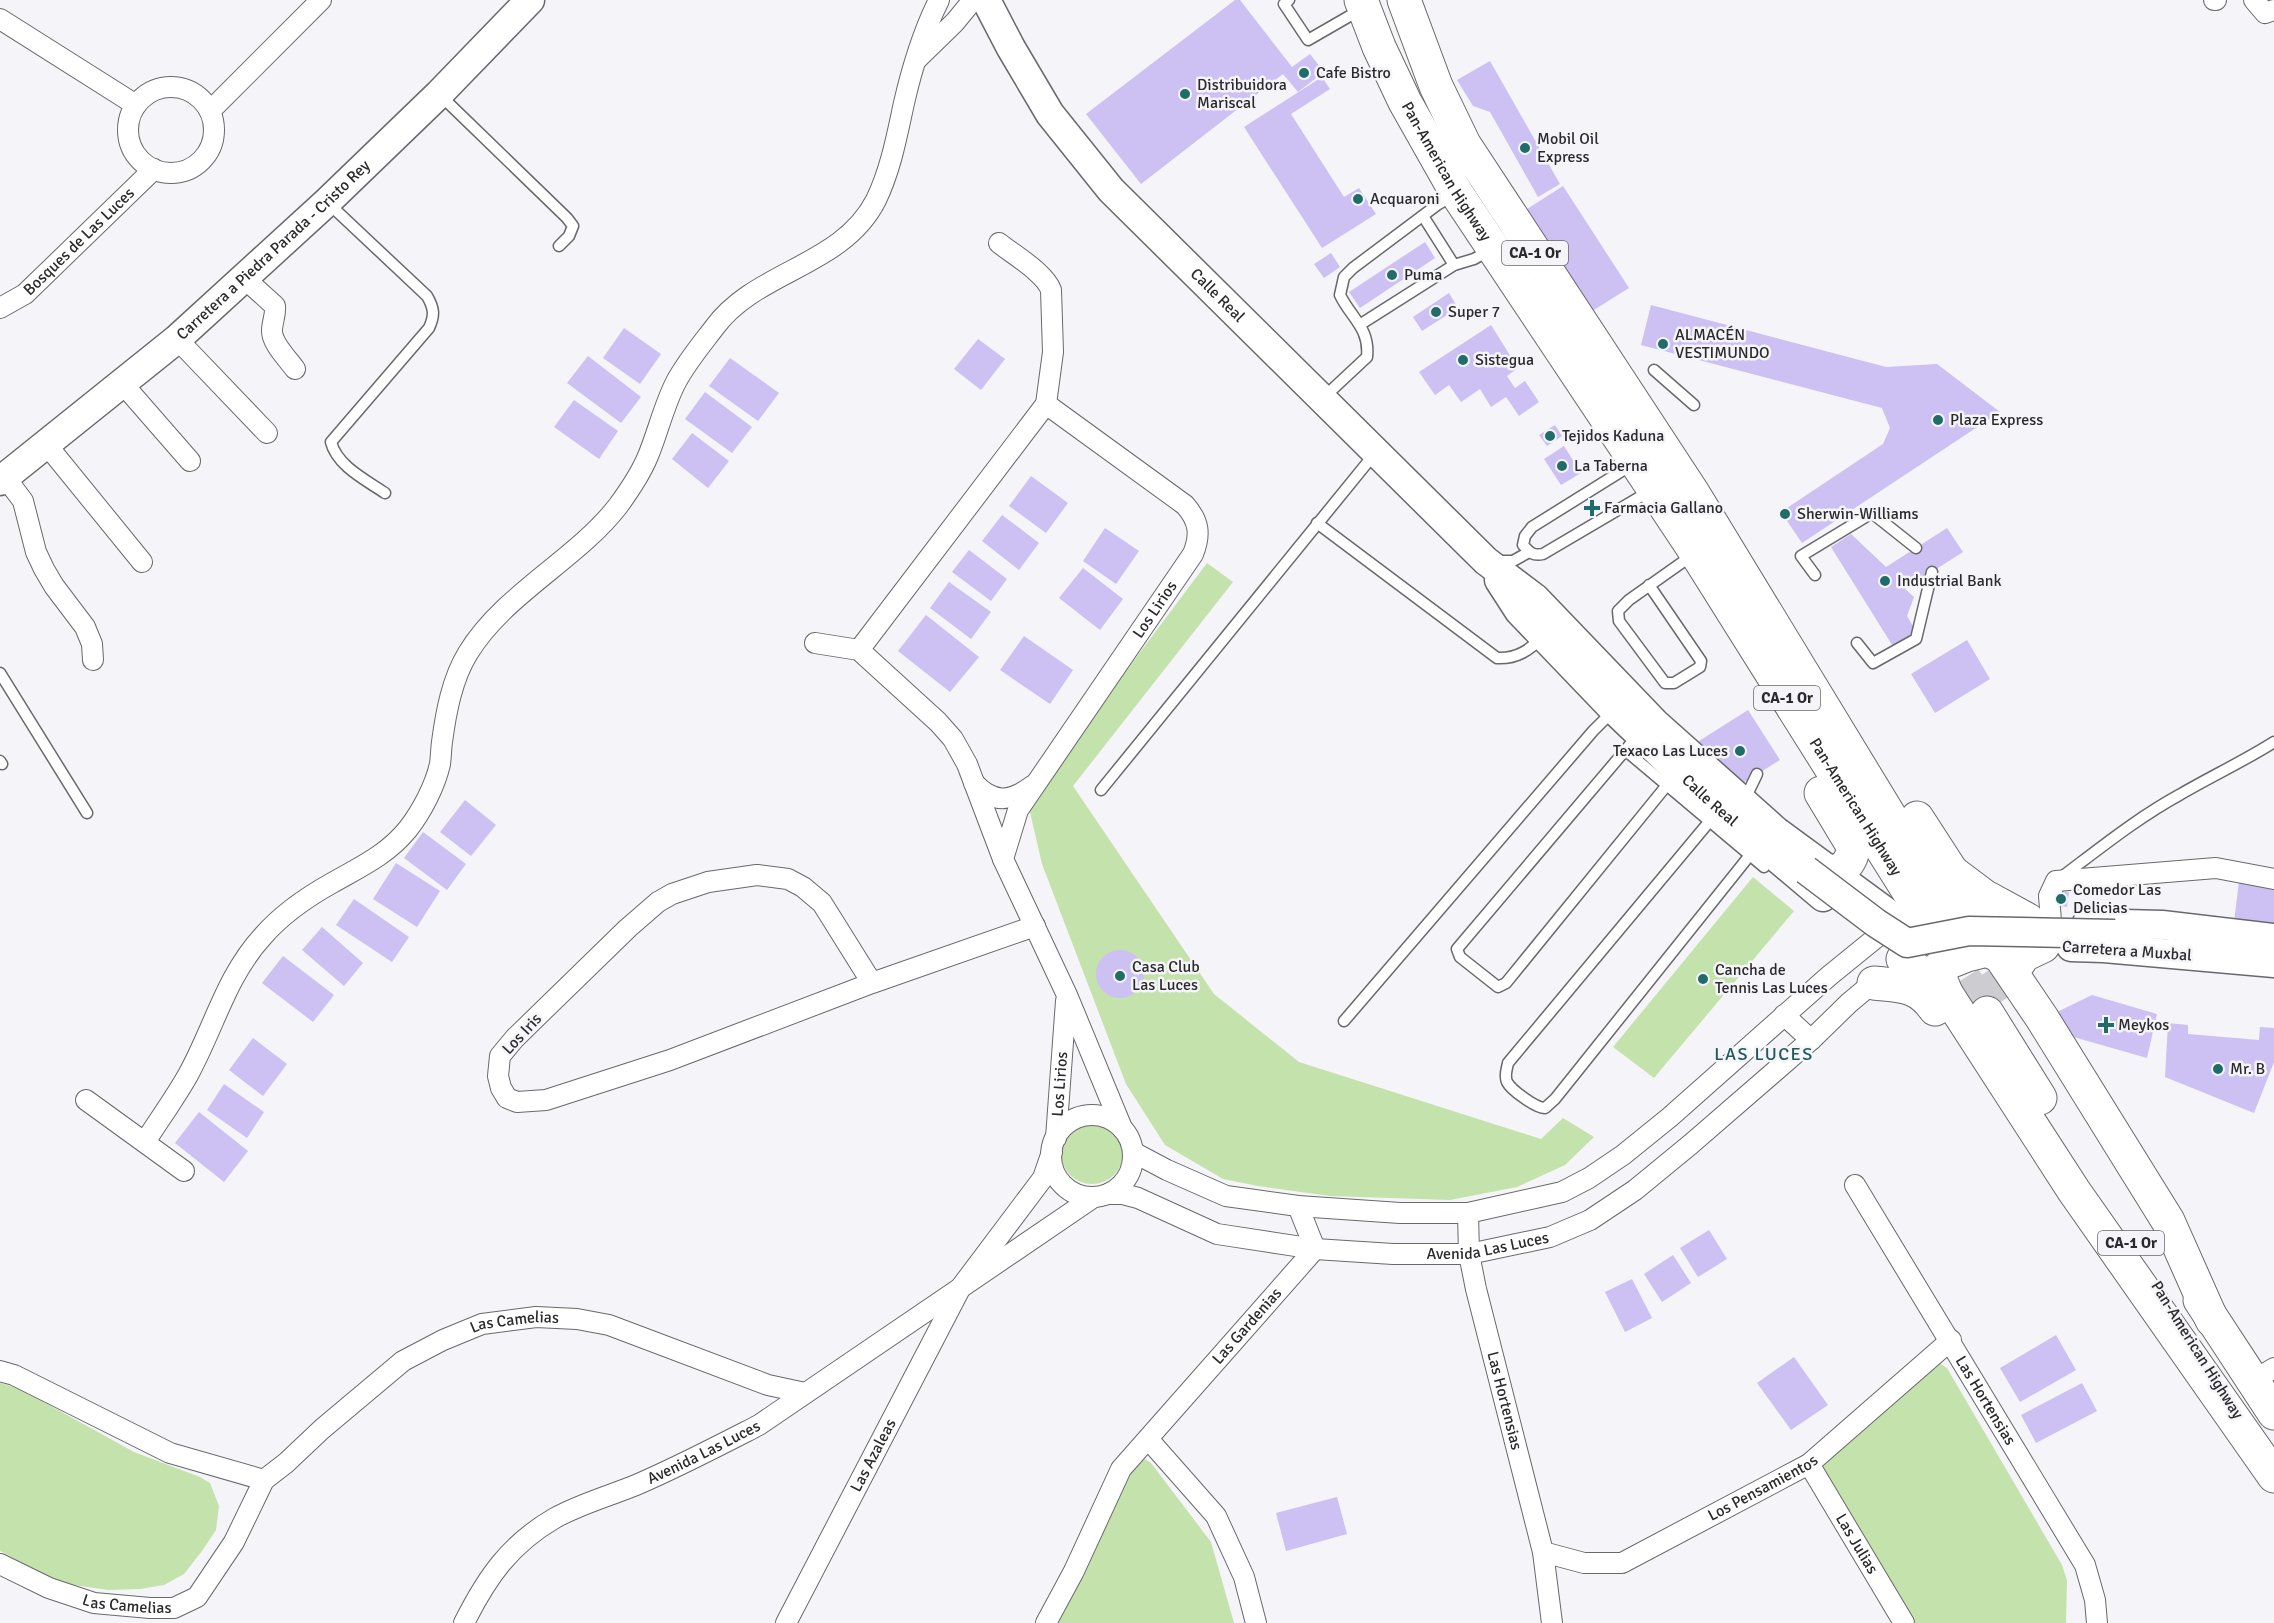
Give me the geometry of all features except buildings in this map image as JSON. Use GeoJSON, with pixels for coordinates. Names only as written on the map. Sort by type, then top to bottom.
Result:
{"type":"FeatureCollection","features":[{"type":"Feature","properties":{"kind":"highway","name":"Pan-American Highway"},"geometry":{"type":"LineString","coordinates":[[1404,0],[1436,86],[1464,144],[1701,505],[1739,537],[1928,906]]}},
{"type":"Feature","properties":{"kind":"highway","name":"Pan-American Highway"},"geometry":{"type":"LineString","coordinates":[[1362,4],[1405,102],[1457,194],[1928,906]]}},
{"type":"Feature","properties":{"kind":"highway"},"geometry":{"type":"LineString","coordinates":[[1692,548],[1738,650],[1853,846],[1853,853],[1846,866],[1838,872],[1818,870]]}},
{"type":"Feature","properties":{"kind":"highway"},"geometry":{"type":"LineString","coordinates":[[1928,906],[1984,896],[2041,929],[2012,972]]}},
{"type":"Feature","properties":{"kind":"highway"},"geometry":{"type":"LineString","coordinates":[[1928,906],[1964,942],[1994,952],[2012,972],[2168,1221],[2212,1320]]}},
{"type":"Feature","properties":{"kind":"highway"},"geometry":{"type":"LineString","coordinates":[[1964,942],[1939,968],[1940,979],[1946,993],[2074,1191],[2274,1475]]}},
{"type":"Feature","properties":{"kind":"highway"},"geometry":{"type":"LineString","coordinates":[[1904,959],[1946,993]]}},
{"type":"Feature","properties":{"kind":"highway"},"geometry":{"type":"LineString","coordinates":[[1874,983],[1906,987],[1926,997],[2031,1154],[2074,1191]]}},
{"type":"Feature","properties":{"kind":"highway","name":"Pan-American Highway"},"geometry":{"type":"LineString","coordinates":[[2274,1413],[2264,1375],[2212,1320],[2099,1149],[1999,1009],[2274,1475]]}},
{"type":"Feature","properties":{"kind":"main road","name":"Carretera a Piedra Parada - Cristo Rey"},"geometry":{"type":"LineString","coordinates":[[3,479],[177,339],[327,202],[530,0]]}},
{"type":"Feature","properties":{"kind":"main road","name":"Calle Real"},"geometry":{"type":"LineString","coordinates":[[986,0],[1050,114],[1111,190],[1486,561],[1535,598],[1654,723],[1692,747],[1743,803],[1818,870],[1928,906]]}},
{"type":"Feature","properties":{"kind":"main road","name":"Calle Real"},"geometry":{"type":"LineString","coordinates":[[1486,561],[1519,611],[1614,710],[1632,742],[1708,801],[1820,895],[1904,959]]}},
{"type":"Feature","properties":{"kind":"main road"},"geometry":{"type":"LineString","coordinates":[[1486,561],[1685,768],[1818,870],[1867,916],[1907,943],[1969,930],[2115,934],[2209,942],[2273,957]]}},
{"type":"Feature","properties":{"kind":"main road"},"geometry":{"type":"LineString","coordinates":[[1877,937],[1928,906],[1964,942],[1904,959]]}},
{"type":"Feature","properties":{"kind":"main road","name":"Carretera a Muxbal"},"geometry":{"type":"LineString","coordinates":[[1964,942],[2041,929],[2104,948],[2273,957]]}},
{"type":"Feature","properties":{"kind":"street"},"geometry":{"type":"LineString","coordinates":[[0,6],[4,0]]}},
{"type":"Feature","properties":{"kind":"street"},"geometry":{"type":"LineString","coordinates":[[210,111],[321,0]]}},
{"type":"Feature","properties":{"kind":"street"},"geometry":{"type":"LineString","coordinates":[[145,1142],[188,1076],[224,994],[241,964],[262,936],[293,908],[312,895],[375,859],[392,846],[409,827],[434,782],[440,762],[451,694],[459,670],[470,650],[492,622],[596,531],[619,504],[647,459],[676,381],[717,323],[755,289],[825,252],[846,238],[860,224],[876,200],[895,147],[909,84],[924,34],[939,0]]}},
{"type":"Feature","properties":{"kind":"street"},"geometry":{"type":"LineString","coordinates":[[917,59],[973,0]]}},
{"type":"Feature","properties":{"kind":"street"},"geometry":{"type":"LineString","coordinates":[[2254,0],[2265,13],[2274,10]]}},
{"type":"Feature","properties":{"kind":"street"},"geometry":{"type":"LineString","coordinates":[[0,19],[136,105]]}},
{"type":"Feature","properties":{"kind":"street"},"geometry":{"type":"LineString","coordinates":[[174,87],[189,90],[201,98],[210,111],[214,123],[214,136],[210,148],[192,167],[180,172],[154,169],[141,160],[132,148],[128,134],[129,119],[136,105],[146,94],[159,88],[174,87]]}},
{"type":"Feature","properties":{"kind":"street","name":"Bosques de Las Luces"},"geometry":{"type":"LineString","coordinates":[[0,308],[25,294],[154,169]]}},
{"type":"Feature","properties":{"kind":"street"},"geometry":{"type":"LineString","coordinates":[[815,643],[859,651],[1046,404],[1053,352],[1049,283],[999,243]]}},
{"type":"Feature","properties":{"kind":"street"},"geometry":{"type":"LineString","coordinates":[[243,278],[275,306],[276,314],[272,330],[274,339],[295,369]]}},
{"type":"Feature","properties":{"kind":"street"},"geometry":{"type":"LineString","coordinates":[[177,339],[267,433]]}},
{"type":"Feature","properties":{"kind":"street"},"geometry":{"type":"LineString","coordinates":[[122,383],[190,461]]}},
{"type":"Feature","properties":{"kind":"street","name":"Los Lirios"},"geometry":{"type":"LineString","coordinates":[[1003,859],[1018,810],[1193,554],[1198,543],[1198,528],[1194,515],[1185,505],[1046,404]]}},
{"type":"Feature","properties":{"kind":"street"},"geometry":{"type":"LineString","coordinates":[[46,444],[142,562]]}},
{"type":"Feature","properties":{"kind":"street"},"geometry":{"type":"LineString","coordinates":[[3,479],[23,501],[36,552],[54,586],[85,627],[92,644],[93,660]]}},
{"type":"Feature","properties":{"kind":"street","name":"Los Lirios"},"geometry":{"type":"LineString","coordinates":[[859,651],[938,722],[953,739],[967,764],[1003,859],[1067,995],[1122,1128]]}},
{"type":"Feature","properties":{"kind":"street"},"geometry":{"type":"LineString","coordinates":[[974,783],[985,794],[1003,799],[1017,796],[1036,783]]}},
{"type":"Feature","properties":{"kind":"street"},"geometry":{"type":"LineString","coordinates":[[2041,929],[2049,896],[2056,881],[2216,868],[2274,879]]}},
{"type":"Feature","properties":{"kind":"street","name":"Los Iris"},"geometry":{"type":"LineString","coordinates":[[872,983],[822,903],[804,887],[788,879],[757,875],[708,882],[672,894],[657,902],[515,1038],[500,1056],[498,1076],[501,1088],[507,1098],[517,1102],[546,1100],[670,1060],[872,983],[1035,926]]}},
{"type":"Feature","properties":{"kind":"street","name":"Avenida Las Luces"},"geometry":{"type":"LineString","coordinates":[[1133,1152],[1226,1197],[1298,1206],[1400,1213],[1468,1213],[1523,1203],[1562,1192],[1589,1178],[1623,1155],[1670,1117],[1784,1015],[1877,937]]}},
{"type":"Feature","properties":{"kind":"street","name":"Avenida Las Luces"},"geometry":{"type":"LineString","coordinates":[[464,1623],[494,1570],[509,1552],[531,1534],[557,1517],[637,1485],[759,1425],[961,1287],[1101,1196],[1123,1194],[1138,1198],[1217,1234],[1315,1249],[1393,1254],[1469,1254],[1550,1237],[1590,1220],[1643,1184],[1811,1040],[1849,1003],[1904,959]]}},
{"type":"Feature","properties":{"kind":"street","name":"Los Lirios"},"geometry":{"type":"LineString","coordinates":[[1054,1145],[1067,995]]}},
{"type":"Feature","properties":{"kind":"street"},"geometry":{"type":"LineString","coordinates":[[1784,1015],[1811,1040]]}},
{"type":"Feature","properties":{"kind":"street"},"geometry":{"type":"LineString","coordinates":[[86,1100],[184,1170]]}},
{"type":"Feature","properties":{"kind":"street"},"geometry":{"type":"LineString","coordinates":[[1086,1116],[1105,1118],[1122,1128],[1133,1152],[1132,1165],[1127,1177],[1119,1187],[1101,1196],[1080,1196],[1067,1189],[1052,1166],[1054,1145],[1063,1128],[1073,1120],[1086,1116]]}},
{"type":"Feature","properties":{"kind":"street","name":"Avenida Las Luces"},"geometry":{"type":"LineString","coordinates":[[961,1287],[1043,1179],[1054,1145]]}},
{"type":"Feature","properties":{"kind":"street","name":"Las Hortensias"},"geometry":{"type":"LineString","coordinates":[[1855,1185],[1951,1340],[2085,1565],[2096,1600],[2097,1623]]}},
{"type":"Feature","properties":{"kind":"street"},"geometry":{"type":"LineString","coordinates":[[1298,1206],[1315,1249]]}},
{"type":"Feature","properties":{"kind":"street","name":"Las Hortensias"},"geometry":{"type":"LineString","coordinates":[[1468,1213],[1469,1254],[1476,1289],[1543,1552],[1552,1623]]}},
{"type":"Feature","properties":{"kind":"street","name":"Las Gardenias"},"geometry":{"type":"LineString","coordinates":[[1046,1623],[1074,1570],[1121,1469],[1132,1455],[1149,1440],[1315,1249]]}},
{"type":"Feature","properties":{"kind":"street","name":"Las Azaleas"},"geometry":{"type":"LineString","coordinates":[[786,1623],[961,1287]]}},
{"type":"Feature","properties":{"kind":"street","name":"Las Camelias"},"geometry":{"type":"LineString","coordinates":[[0,1564],[49,1588],[94,1603],[174,1608],[197,1597],[234,1542],[264,1480],[403,1361],[443,1340],[482,1324],[536,1317],[577,1319],[609,1325],[662,1343],[768,1385],[805,1394]]}},
{"type":"Feature","properties":{"kind":"street","name":"Los Pensamientos"},"geometry":{"type":"LineString","coordinates":[[1543,1552],[1584,1563],[1622,1563],[1809,1464],[1951,1340]]}},
{"type":"Feature","properties":{"kind":"street"},"geometry":{"type":"LineString","coordinates":[[0,1371],[14,1375],[170,1453],[264,1480]]}},
{"type":"Feature","properties":{"kind":"street"},"geometry":{"type":"LineString","coordinates":[[1149,1440],[1216,1516],[1244,1577],[1256,1623]]}},
{"type":"Feature","properties":{"kind":"street","name":"Las Julias"},"geometry":{"type":"LineString","coordinates":[[1809,1464],[1904,1623]]}},
{"type":"Feature","properties":{"kind":"lane"},"geometry":{"type":"LineString","coordinates":[[1289,0],[1284,4],[1308,40],[1362,4]]}},
{"type":"Feature","properties":{"kind":"lane"},"geometry":{"type":"LineString","coordinates":[[439,93],[567,218],[573,226],[569,236],[559,246]]}},
{"type":"Feature","properties":{"kind":"lane"},"geometry":{"type":"LineString","coordinates":[[1322,399],[1367,357],[1368,348],[1361,324],[1340,295],[1344,277],[1423,216],[1457,194]]}},
{"type":"Feature","properties":{"kind":"lane"},"geometry":{"type":"LineString","coordinates":[[327,202],[427,296],[434,307],[433,319],[429,328],[331,442],[333,452],[339,460],[385,494]]}},
{"type":"Feature","properties":{"kind":"lane"},"geometry":{"type":"LineString","coordinates":[[1423,216],[1454,265]]}},
{"type":"Feature","properties":{"kind":"lane"},"geometry":{"type":"LineString","coordinates":[[1361,324],[1454,265],[1493,248]]}},
{"type":"Feature","properties":{"kind":"lane"},"geometry":{"type":"LineString","coordinates":[[1654,370],[1694,405]]}},
{"type":"Feature","properties":{"kind":"lane"},"geometry":{"type":"LineString","coordinates":[[1101,790],[1376,452]]}},
{"type":"Feature","properties":{"kind":"lane"},"geometry":{"type":"LineString","coordinates":[[1644,476],[1543,554],[1536,555],[1529,552],[1523,545],[1525,536],[1532,527],[1644,476]]}},
{"type":"Feature","properties":{"kind":"lane"},"geometry":{"type":"LineString","coordinates":[[1815,575],[1801,556],[1872,513],[1916,548]]}},
{"type":"Feature","properties":{"kind":"lane"},"geometry":{"type":"LineString","coordinates":[[1317,523],[1497,658],[1518,655],[1532,648],[1544,636]]}},
{"type":"Feature","properties":{"kind":"lane"},"geometry":{"type":"LineString","coordinates":[[1649,585],[1701,661],[1700,667],[1674,683],[1665,683],[1619,621],[1618,611],[1692,548]]}},
{"type":"Feature","properties":{"kind":"lane"},"geometry":{"type":"LineString","coordinates":[[1486,561],[1513,561],[1529,552]]}},
{"type":"Feature","properties":{"kind":"lane"},"geometry":{"type":"LineString","coordinates":[[1857,643],[1873,663],[1916,639],[1932,572]]}},
{"type":"Feature","properties":{"kind":"lane"},"geometry":{"type":"LineString","coordinates":[[0,673],[87,813]]}},
{"type":"Feature","properties":{"kind":"lane"},"geometry":{"type":"LineString","coordinates":[[1344,1021],[1593,731],[1614,710]]}},
{"type":"Feature","properties":{"kind":"lane"},"geometry":{"type":"LineString","coordinates":[[1667,785],[1506,983],[1498,987],[1460,957],[1457,949],[1632,742],[1667,785],[1764,867]]}},
{"type":"Feature","properties":{"kind":"lane"},"geometry":{"type":"LineString","coordinates":[[2056,881],[2131,825],[2180,794],[2239,764],[2274,742]]}},
{"type":"Feature","properties":{"kind":"lane"},"geometry":{"type":"LineString","coordinates":[[1743,803],[1757,774]]}},
{"type":"Feature","properties":{"kind":"lane"},"geometry":{"type":"LineString","coordinates":[[1709,822],[1508,1063],[1505,1076],[1508,1084],[1538,1108],[1545,1108],[1550,1104],[1750,855]]}},
{"type":"Feature","properties":{"kind":"green space"},"geometry":{"type":"Polygon","coordinates":[[[1207,563],[1233,582],[1073,786],[1214,994],[1299,1062],[1541,1139],[1563,1118],[1594,1137],[1565,1165],[1517,1187],[1450,1200],[1330,1196],[1258,1186],[1223,1179],[1165,1145],[1126,1084],[1042,864],[1030,812],[1033,797],[1051,771],[1207,563]]]}},
{"type":"Feature","properties":{"kind":"green space","name":"Cancha de Tennis Las Luces"},"geometry":{"type":"Polygon","coordinates":[[[1753,877],[1794,911],[1654,1078],[1613,1047],[1753,877]]]}},
{"type":"Feature","properties":{"kind":"green space"},"geometry":{"type":"Polygon","coordinates":[[[1092,1122],[1109,1127],[1114,1131],[1118,1136],[1123,1153],[1118,1170],[1114,1175],[1109,1179],[1092,1184],[1075,1179],[1070,1175],[1066,1170],[1061,1153],[1066,1136],[1070,1131],[1075,1127],[1092,1122]]]}},
{"type":"Feature","properties":{"kind":"green space"},"geometry":{"type":"Polygon","coordinates":[[[1936,1361],[1947,1368],[2062,1565],[2067,1580],[2066,1623],[1908,1623],[1816,1459],[1936,1361]]]}},
{"type":"Feature","properties":{"kind":"green space"},"geometry":{"type":"Polygon","coordinates":[[[0,1383],[12,1386],[40,1400],[134,1452],[210,1483],[219,1506],[216,1530],[184,1574],[164,1585],[140,1589],[109,1590],[73,1585],[51,1578],[0,1551],[0,1383]]]}},
{"type":"Feature","properties":{"kind":"green space"},"geometry":{"type":"Polygon","coordinates":[[[1140,1456],[1151,1463],[1211,1542],[1234,1623],[1051,1623],[1124,1469],[1140,1456]]]}},
{"type":"Feature","properties":{"kind":"tunnel"},"geometry":{"type":"LineString","coordinates":[[1961,930],[2011,1006]]}},
{"type":"Feature","properties":{"kind":"tunnel"},"geometry":{"type":"LineString","coordinates":[[1938,937],[1987,1013]]}},
{"type":"Feature","properties":{"kind":"place","name":"Cafe Bistro"},"geometry":{"type":"Point","coordinates":[1304,73]}},
{"type":"Feature","properties":{"kind":"place","name":"Distribuidora Mariscal"},"geometry":{"type":"Point","coordinates":[1185,94]}},
{"type":"Feature","properties":{"kind":"place","name":"Mobil Oil Express"},"geometry":{"type":"Point","coordinates":[1525,148]}},
{"type":"Feature","properties":{"kind":"place","name":"Acquaroni"},"geometry":{"type":"Point","coordinates":[1358,199]}},
{"type":"Feature","properties":{"kind":"place","name":"Puma"},"geometry":{"type":"Point","coordinates":[1392,275]}},
{"type":"Feature","properties":{"kind":"place","name":"Super 7"},"geometry":{"type":"Point","coordinates":[1436,312]}},
{"type":"Feature","properties":{"kind":"place","name":"ALMACÉN VESTIMUNDO"},"geometry":{"type":"Point","coordinates":[1663,344]}},
{"type":"Feature","properties":{"kind":"place","name":"Sistegua"},"geometry":{"type":"Point","coordinates":[1463,360]}},
{"type":"Feature","properties":{"kind":"place","name":"Plaza Express"},"geometry":{"type":"Point","coordinates":[1938,420]}},
{"type":"Feature","properties":{"kind":"place","name":"Tejidos Kaduna"},"geometry":{"type":"Point","coordinates":[1550,436]}},
{"type":"Feature","properties":{"kind":"place","name":"La Taberna"},"geometry":{"type":"Point","coordinates":[1562,466]}},
{"type":"Feature","properties":{"kind":"place","name":"Farmacia Gallano"},"geometry":{"type":"Point","coordinates":[1592,508]}},
{"type":"Feature","properties":{"kind":"place","name":"Sherwin-Williams"},"geometry":{"type":"Point","coordinates":[1785,514]}},
{"type":"Feature","properties":{"kind":"place","name":"Industrial Bank"},"geometry":{"type":"Point","coordinates":[1885,581]}},
{"type":"Feature","properties":{"kind":"place","name":"Texaco Las Luces"},"geometry":{"type":"Point","coordinates":[1740,751]}},
{"type":"Feature","properties":{"kind":"place","name":"Comedor Las Delicias"},"geometry":{"type":"Point","coordinates":[2061,899]}},
{"type":"Feature","properties":{"kind":"place","name":"Casa Club Las Luces"},"geometry":{"type":"Point","coordinates":[1120,976]}},
{"type":"Feature","properties":{"kind":"place","name":"Cancha de Tennis Las Luces"},"geometry":{"type":"Point","coordinates":[1703,979]}},
{"type":"Feature","properties":{"kind":"place","name":"Meykos"},"geometry":{"type":"Point","coordinates":[2106,1025]}},
{"type":"Feature","properties":{"kind":"place","name":"Mr. B"},"geometry":{"type":"Point","coordinates":[2218,1069]}},
{"type":"Feature","properties":{"kind":"district","name":"LAS LUCES"},"geometry":{"type":"Point","coordinates":[1764,1054]}}]}
